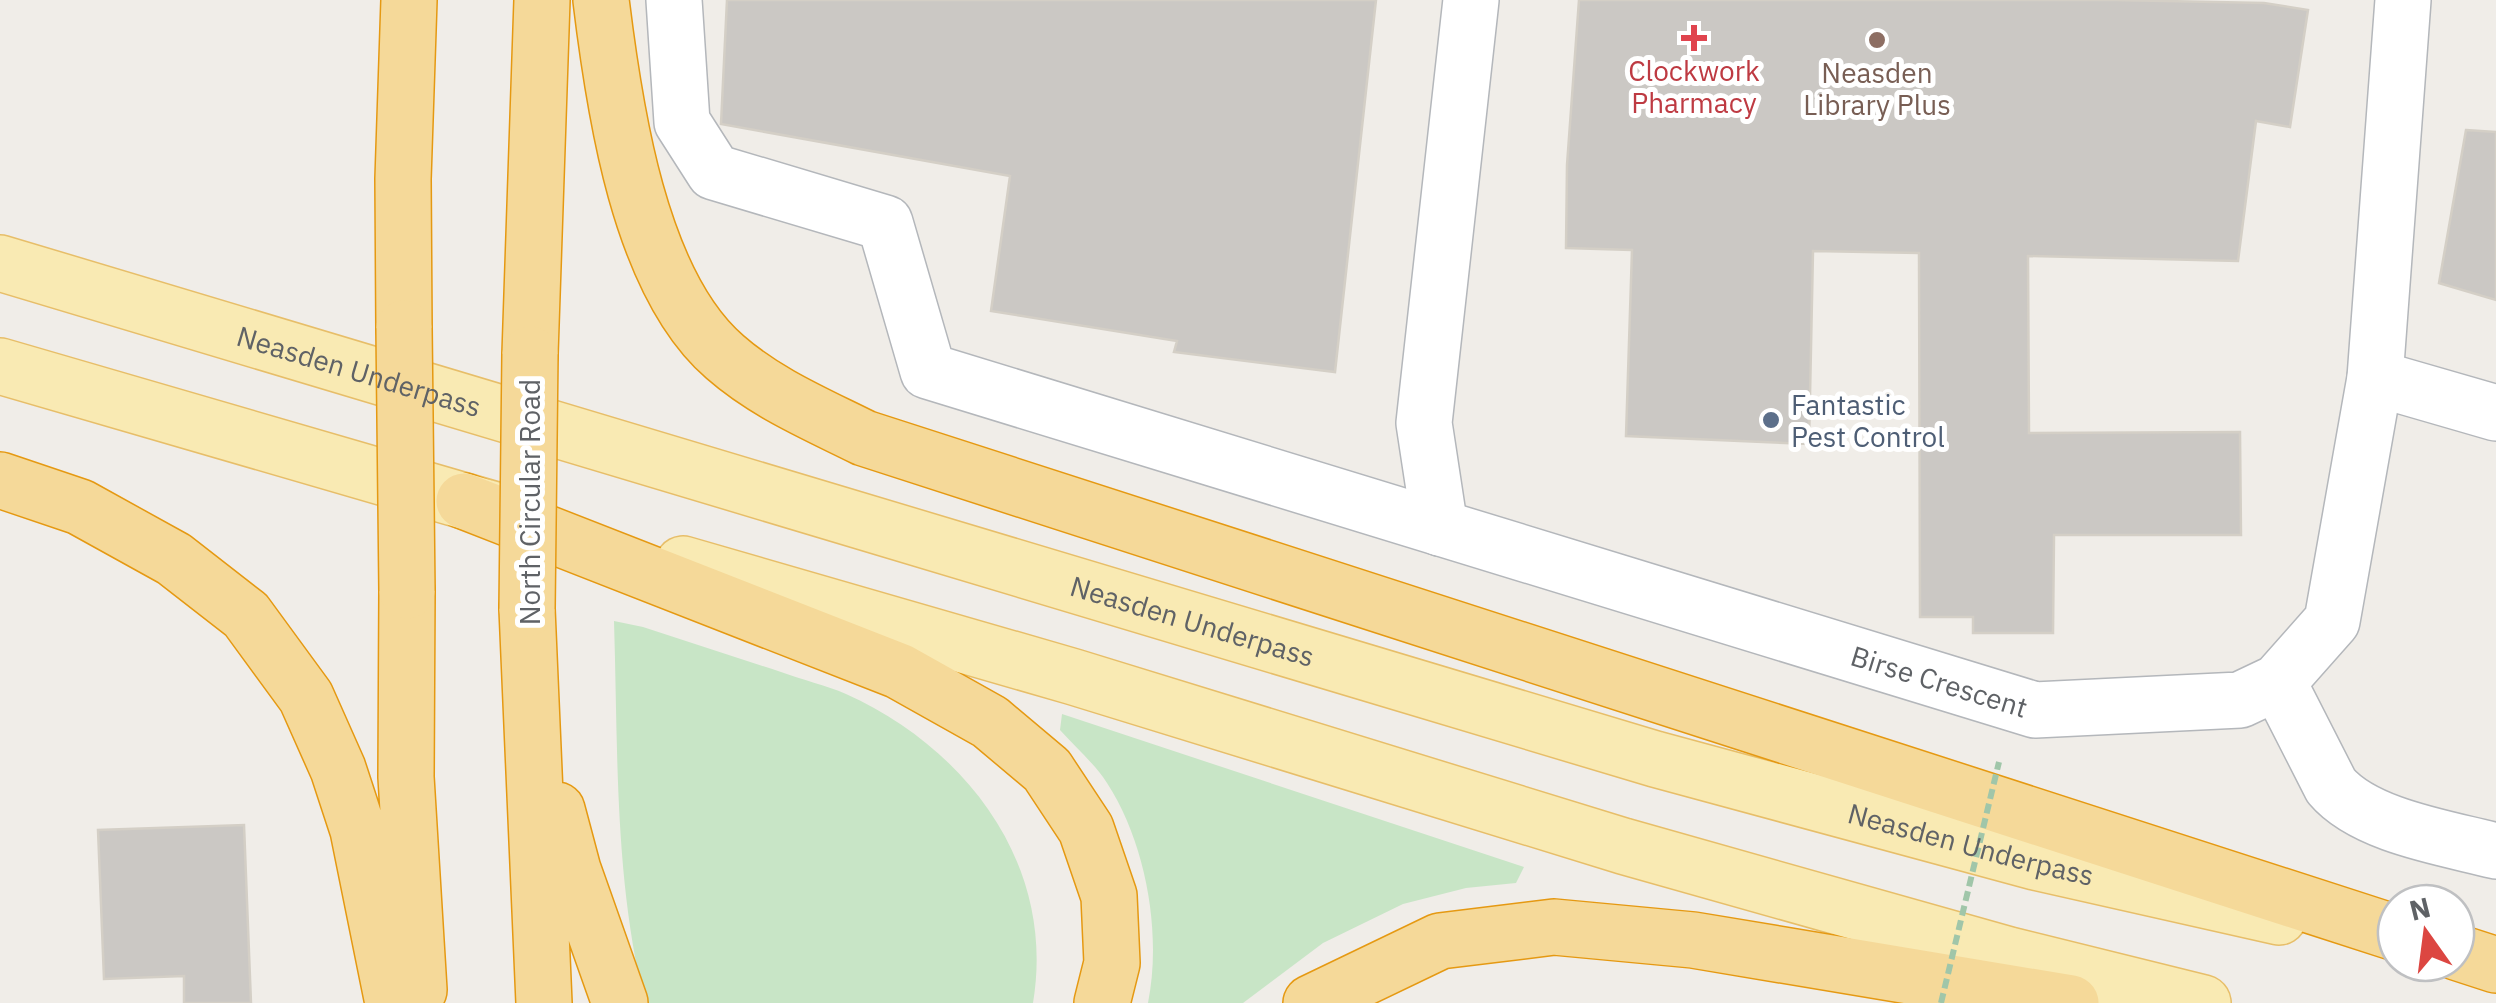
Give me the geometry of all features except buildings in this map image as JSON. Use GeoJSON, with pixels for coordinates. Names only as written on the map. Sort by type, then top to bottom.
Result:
{"type":"FeatureCollection","features":[{"type":"Feature","properties":{"kind":"highway"},"geometry":{"type":"LineString","coordinates":[[382,0],[403,178]]}},
{"type":"Feature","properties":{"kind":"highway"},"geometry":{"type":"LineString","coordinates":[[408,0],[403,178],[406,777],[421,1003]]}},
{"type":"Feature","properties":{"kind":"highway","name":"North Circular Road"},"geometry":{"type":"LineString","coordinates":[[542,0],[530,354],[527,609],[544,1003]]}},
{"type":"Feature","properties":{"kind":"highway"},"geometry":{"type":"LineString","coordinates":[[600,0],[626,162],[654,246],[682,305],[722,356],[781,398],[864,438],[2376,926]]}},
{"type":"Feature","properties":{"kind":"highway"},"geometry":{"type":"LineString","coordinates":[[0,480],[96,516],[174,559],[246,615],[306,697],[338,768],[358,830],[394,1003]]}},
{"type":"Feature","properties":{"kind":"highway"},"geometry":{"type":"LineString","coordinates":[[464,501],[898,671],[990,722],[1047,770],[1086,829],[1108,896],[1112,963],[1102,1003]]}},
{"type":"Feature","properties":{"kind":"highway"},"geometry":{"type":"LineString","coordinates":[[531,700],[573,870],[620,1003]]}},
{"type":"Feature","properties":{"kind":"highway"},"geometry":{"type":"LineString","coordinates":[[1312,1003],[1440,940],[1554,926],[1693,940],[2071,1003]]}},
{"type":"Feature","properties":{"kind":"main road","name":"Neasden Underpass"},"geometry":{"type":"LineString","coordinates":[[0,262],[1654,759],[2035,862],[2376,939]]}},
{"type":"Feature","properties":{"kind":"main road"},"geometry":{"type":"LineString","coordinates":[[0,366],[1074,677],[1623,846],[2009,955],[2203,1003]]}},
{"type":"Feature","properties":{"kind":"street","name":"Birse Crescent"},"geometry":{"type":"LineString","coordinates":[[674,0],[682,122],[714,172],[885,223],[928,371],[2036,710],[2240,700],[2278,682],[2332,621],[2374,378],[2402,0]]}},
{"type":"Feature","properties":{"kind":"street"},"geometry":{"type":"LineString","coordinates":[[1440,528],[1424,423],[1471,0]]}},
{"type":"Feature","properties":{"kind":"street"},"geometry":{"type":"LineString","coordinates":[[2374,378],[2496,413]]}},
{"type":"Feature","properties":{"kind":"street"},"geometry":{"type":"LineString","coordinates":[[2278,682],[2343,800],[2357,809],[2423,832],[2496,851]]}},
{"type":"Feature","properties":{"kind":"path"},"geometry":{"type":"LineString","coordinates":[[1941,1003],[1999,762]]}},
{"type":"Feature","properties":{"kind":"green space"},"geometry":{"type":"Polygon","coordinates":[[[614,621],[838,691],[890,717],[930,746],[965,780],[994,818],[1016,860],[1031,905],[1037,953],[1033,1003],[645,1003],[623,861],[614,621]]]}},
{"type":"Feature","properties":{"kind":"green space"},"geometry":{"type":"Polygon","coordinates":[[[1062,714],[1524,867],[1516,883],[1466,888],[1403,904],[1323,943],[1243,1003],[1148,1003],[1153,948],[1141,861],[1121,807],[1107,783],[1060,730],[1062,714]]]}},
{"type":"Feature","properties":{"kind":"place","name":"Clockwork Pharmacy"},"geometry":{"type":"Point","coordinates":[1694,38]}},
{"type":"Feature","properties":{"kind":"place","name":"Neasden Library Plus"},"geometry":{"type":"Point","coordinates":[1877,40]}},
{"type":"Feature","properties":{"kind":"place","name":"Fantastic Pest Control"},"geometry":{"type":"Point","coordinates":[1771,420]}}]}
